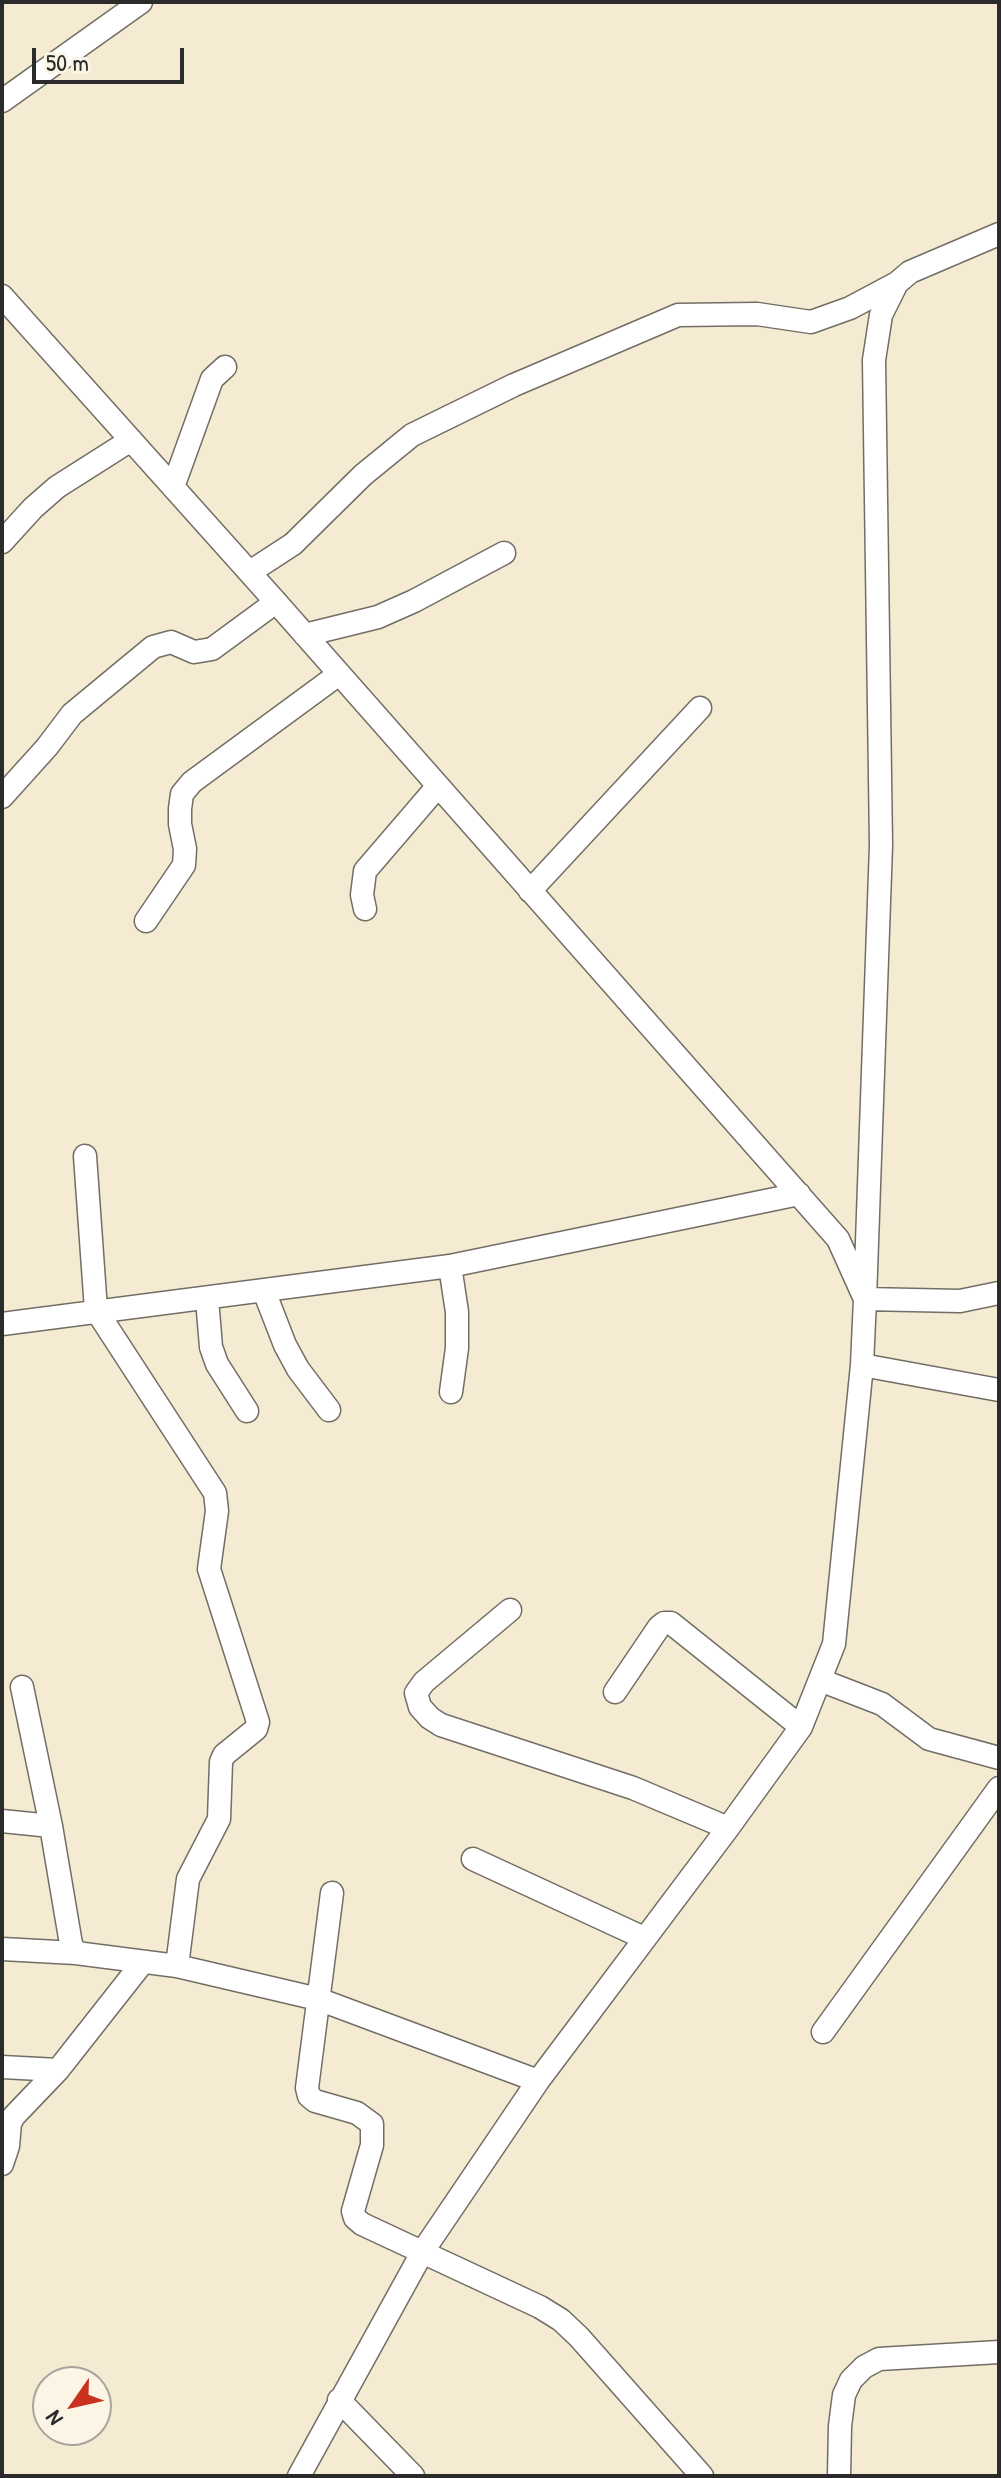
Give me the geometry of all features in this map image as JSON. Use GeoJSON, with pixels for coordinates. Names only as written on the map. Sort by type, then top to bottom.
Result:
{"type":"FeatureCollection","features":[{"type":"Feature","properties":{"kind":"street"},"geometry":{"type":"LineString","coordinates":[[2,101],[141,2]]}},
{"type":"Feature","properties":{"kind":"street"},"geometry":{"type":"LineString","coordinates":[[250,572],[293,544],[363,475],[412,435],[514,385],[678,315],[757,314],[811,322],[850,308],[897,283],[910,272],[999,234]]}},
{"type":"Feature","properties":{"kind":"street"},"geometry":{"type":"LineString","coordinates":[[299,2476],[423,2251],[538,2081],[801,1727],[834,1644],[862,1365],[881,845],[874,360],[881,315],[897,283]]}},
{"type":"Feature","properties":{"kind":"street"},"geometry":{"type":"LineString","coordinates":[[2,296],[250,572],[838,1239],[865,1299]]}},
{"type":"Feature","properties":{"kind":"street"},"geometry":{"type":"LineString","coordinates":[[173,487],[212,379],[225,367]]}},
{"type":"Feature","properties":{"kind":"street"},"geometry":{"type":"LineString","coordinates":[[2,542],[57,487],[131,440]]}},
{"type":"Feature","properties":{"kind":"street"},"geometry":{"type":"LineString","coordinates":[[305,635],[378,617],[504,553]]}},
{"type":"Feature","properties":{"kind":"street"},"geometry":{"type":"LineString","coordinates":[[2,797],[72,714],[153,647],[171,642],[194,652],[212,649],[276,602]]}},
{"type":"Feature","properties":{"kind":"street"},"geometry":{"type":"LineString","coordinates":[[146,921],[184,865],[185,849],[180,824],[182,794],[192,782],[339,674]]}},
{"type":"Feature","properties":{"kind":"street"},"geometry":{"type":"LineString","coordinates":[[530,891],[700,708]]}},
{"type":"Feature","properties":{"kind":"street"},"geometry":{"type":"LineString","coordinates":[[365,909],[362,878],[365,871],[438,786]]}},
{"type":"Feature","properties":{"kind":"street"},"geometry":{"type":"LineString","coordinates":[[85,1156],[96,1310],[215,1493],[217,1511],[209,1569],[258,1722],[256,1729],[224,1755],[221,1762],[219,1819],[188,1879],[177,1966]]}},
{"type":"Feature","properties":{"kind":"street"},"geometry":{"type":"LineString","coordinates":[[2,1324],[450,1266],[799,1194]]}},
{"type":"Feature","properties":{"kind":"street"},"geometry":{"type":"LineString","coordinates":[[450,1266],[457,1312],[457,1348],[451,1392]]}},
{"type":"Feature","properties":{"kind":"street"},"geometry":{"type":"LineString","coordinates":[[264,1291],[298,1369],[329,1410]]}},
{"type":"Feature","properties":{"kind":"street"},"geometry":{"type":"LineString","coordinates":[[865,1299],[960,1301],[999,1293]]}},
{"type":"Feature","properties":{"kind":"street"},"geometry":{"type":"LineString","coordinates":[[207,1299],[214,1355],[247,1411]]}},
{"type":"Feature","properties":{"kind":"street"},"geometry":{"type":"LineString","coordinates":[[862,1365],[999,1390]]}},
{"type":"Feature","properties":{"kind":"street"},"geometry":{"type":"LineString","coordinates":[[510,1610],[424,1682],[416,1693],[420,1707],[430,1718],[441,1725],[633,1788],[728,1828]]}},
{"type":"Feature","properties":{"kind":"street"},"geometry":{"type":"LineString","coordinates":[[615,1692],[659,1627],[671,1623],[801,1727]]}},
{"type":"Feature","properties":{"kind":"street"},"geometry":{"type":"LineString","coordinates":[[820,1680],[882,1704],[929,1739],[999,1758]]}},
{"type":"Feature","properties":{"kind":"street"},"geometry":{"type":"LineString","coordinates":[[22,1687],[51,1826],[71,1944],[76,1953]]}},
{"type":"Feature","properties":{"kind":"street"},"geometry":{"type":"LineString","coordinates":[[823,2032],[999,1788]]}},
{"type":"Feature","properties":{"kind":"street"},"geometry":{"type":"LineString","coordinates":[[2,1821],[51,1826]]}},
{"type":"Feature","properties":{"kind":"street"},"geometry":{"type":"LineString","coordinates":[[473,1859],[644,1938]]}},
{"type":"Feature","properties":{"kind":"street"},"geometry":{"type":"LineString","coordinates":[[332,1893],[307,2088],[309,2096],[315,2101],[357,2113],[372,2124],[372,2145],[353,2211],[355,2218],[561,2320],[702,2476]]}},
{"type":"Feature","properties":{"kind":"street"},"geometry":{"type":"LineString","coordinates":[[2,1949],[76,1953],[177,1966],[318,1999],[538,2081]]}},
{"type":"Feature","properties":{"kind":"street"},"geometry":{"type":"LineString","coordinates":[[2,2164],[8,2146],[10,2123],[58,2070],[143,1962]]}},
{"type":"Feature","properties":{"kind":"street"},"geometry":{"type":"LineString","coordinates":[[2,2067],[58,2070]]}},
{"type":"Feature","properties":{"kind":"street"},"geometry":{"type":"LineString","coordinates":[[839,2476],[844,2395],[851,2380],[864,2367],[879,2359],[999,2352]]}},
{"type":"Feature","properties":{"kind":"street"},"geometry":{"type":"LineString","coordinates":[[339,2400],[413,2476]]}}]}
